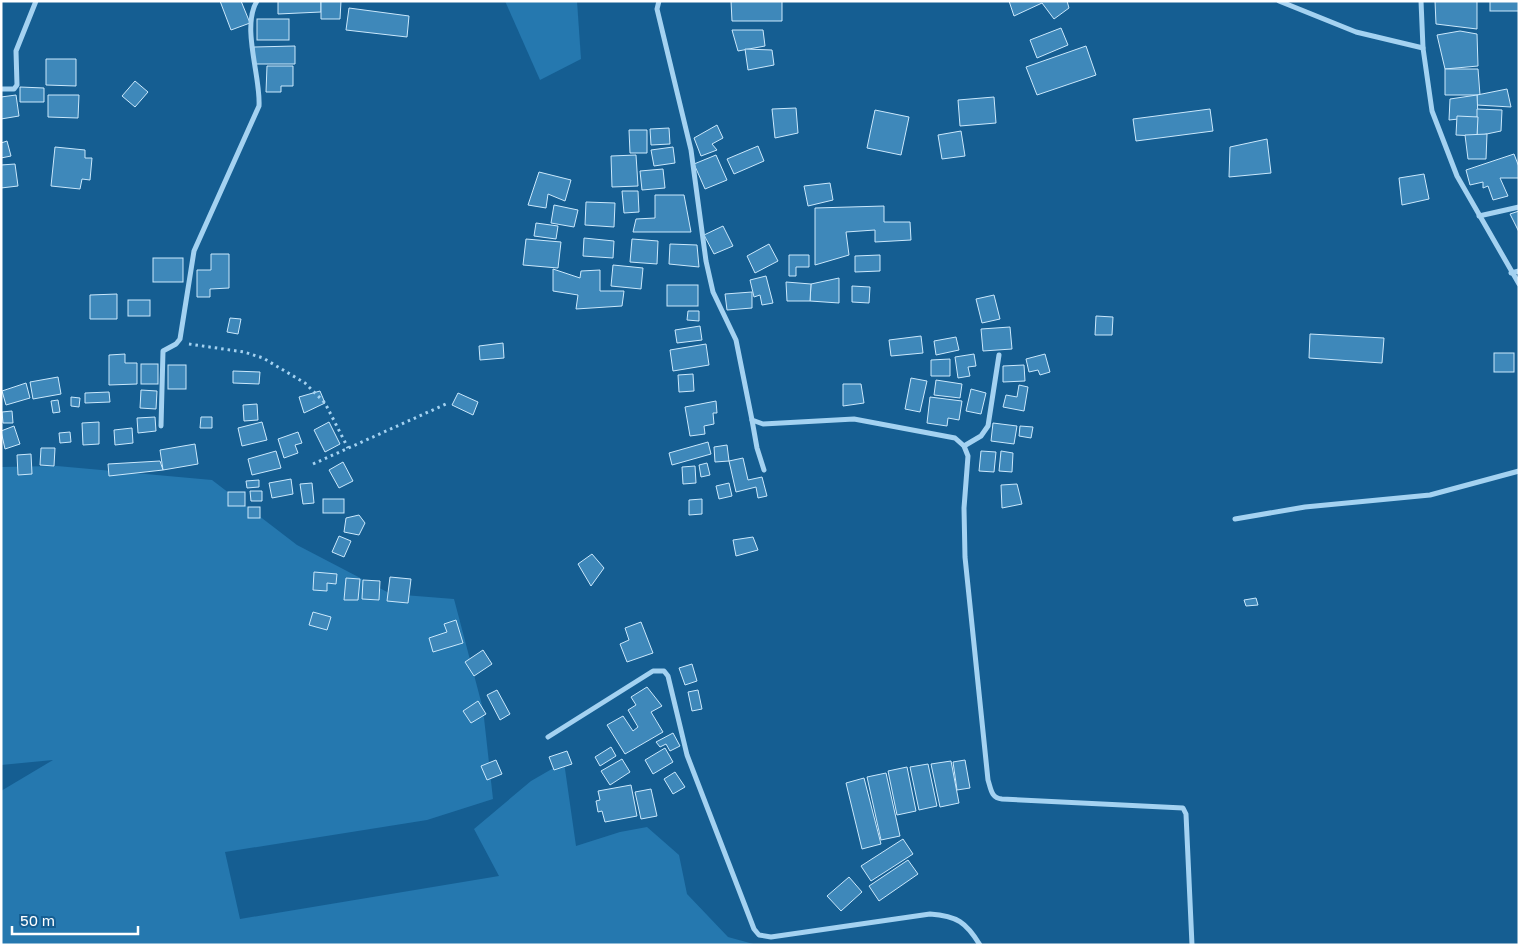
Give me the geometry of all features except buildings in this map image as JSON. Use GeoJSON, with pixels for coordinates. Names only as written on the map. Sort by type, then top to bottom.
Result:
{"type":"FeatureCollection","features":[{"type":"Feature","properties":{"kind":"street"},"geometry":{"type":"LineString","coordinates":[[1,89],[14,89],[18,85],[16,50],[36,1]]}},
{"type":"Feature","properties":{"kind":"street"},"geometry":{"type":"LineString","coordinates":[[161,426],[162,354],[165,348],[178,342],[194,251],[259,106],[253,64],[251,23],[257,1]]}},
{"type":"Feature","properties":{"kind":"street"},"geometry":{"type":"LineString","coordinates":[[1279,1],[1356,32],[1423,48]]}},
{"type":"Feature","properties":{"kind":"street"},"geometry":{"type":"LineString","coordinates":[[1421,1],[1423,48],[1432,111],[1457,176],[1519,284]]}},
{"type":"Feature","properties":{"kind":"street"},"geometry":{"type":"LineString","coordinates":[[658,2],[657,9],[691,150],[706,261],[713,292],[736,340],[757,448],[764,470]]}},
{"type":"Feature","properties":{"kind":"street"},"geometry":{"type":"LineString","coordinates":[[1479,216],[1519,207]]}},
{"type":"Feature","properties":{"kind":"street"},"geometry":{"type":"LineString","coordinates":[[1512,273],[1519,271]]}},
{"type":"Feature","properties":{"kind":"street"},"geometry":{"type":"LineString","coordinates":[[964,446],[982,436],[988,426],[999,355]]}},
{"type":"Feature","properties":{"kind":"street"},"geometry":{"type":"LineString","coordinates":[[752,420],[763,424],[854,419],[955,438],[964,446],[968,456],[964,508],[965,557],[991,792],[999,799],[1183,808],[1186,814],[1190,864],[1192,945]]}},
{"type":"Feature","properties":{"kind":"street"},"geometry":{"type":"LineString","coordinates":[[1235,520],[1305,507],[1430,495],[1519,471]]}},
{"type":"Feature","properties":{"kind":"street"},"geometry":{"type":"LineString","coordinates":[[548,737],[653,671],[664,671],[668,676],[687,756],[754,929],[759,935],[771,937],[930,914],[960,920],[971,930],[980,945]]}},
{"type":"Feature","properties":{"kind":"path"},"geometry":{"type":"LineString","coordinates":[[178,342],[244,352],[263,358],[287,371],[305,383],[325,403],[348,448]]}},
{"type":"Feature","properties":{"kind":"path"},"geometry":{"type":"LineString","coordinates":[[313,464],[446,404]]}},
{"type":"Feature","properties":{"kind":"shaded area"},"geometry":{"type":"Polygon","coordinates":[[[505,1],[577,1],[581,59],[540,80],[505,1]]]}},
{"type":"Feature","properties":{"kind":"shaded area"},"geometry":{"type":"Polygon","coordinates":[[[57,466],[212,480],[297,545],[391,594],[454,599],[483,709],[493,799],[427,820],[225,852],[240,919],[499,876],[474,829],[531,781],[564,762],[576,846],[620,832],[647,827],[679,855],[687,894],[728,937],[757,945],[1,945],[1,791],[53,760],[1,765],[1,467],[57,466]]]}}]}
